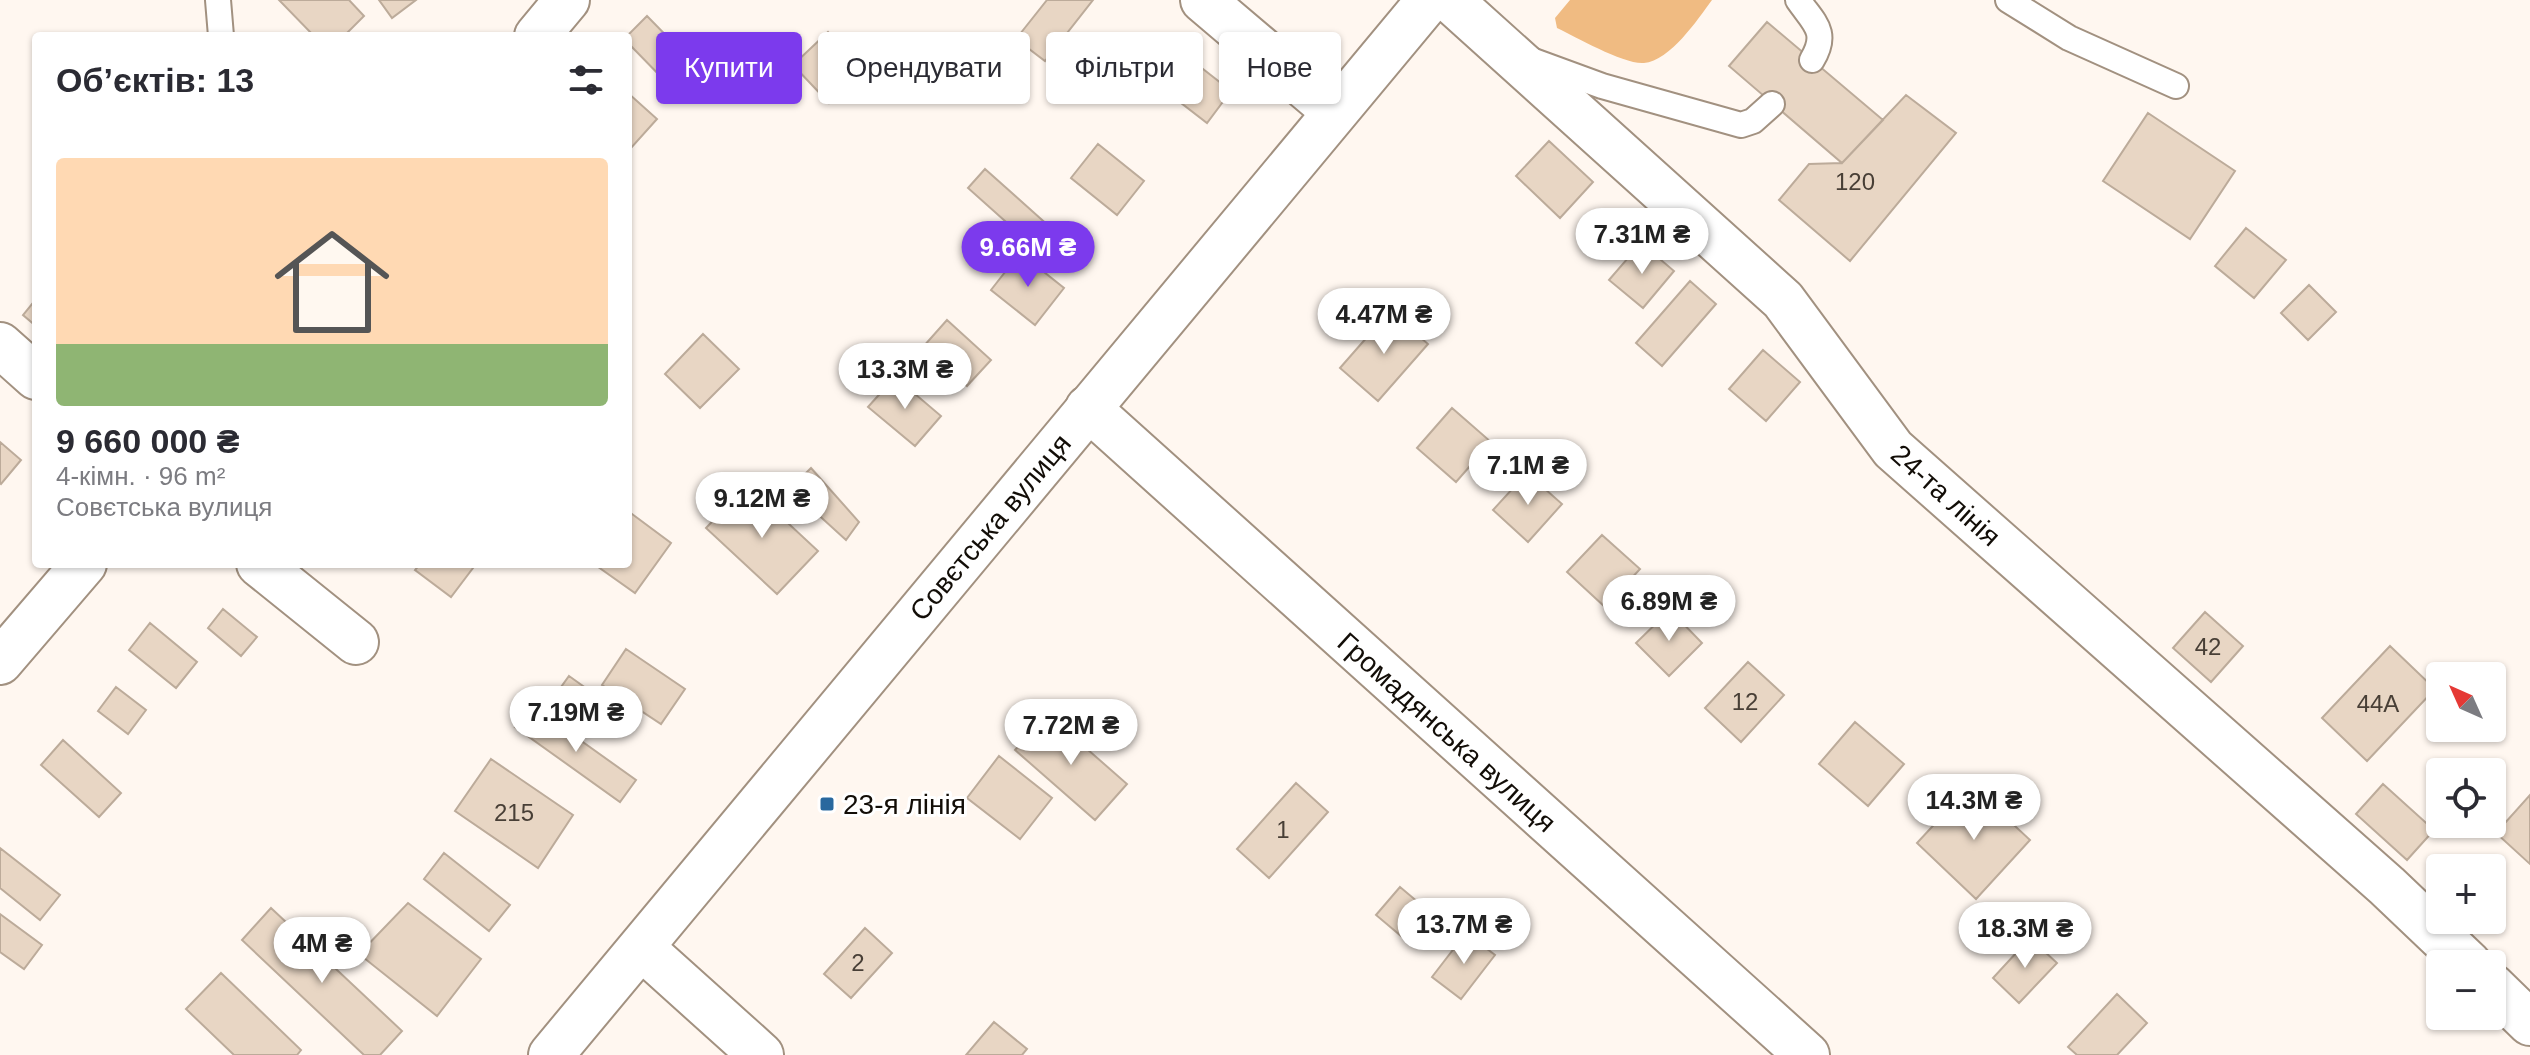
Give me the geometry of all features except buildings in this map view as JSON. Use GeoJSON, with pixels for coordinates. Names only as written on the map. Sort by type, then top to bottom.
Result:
{"type":"FeatureCollection","features":[{"type":"Feature","properties":{"kind":"street"},"geometry":{"type":"LineString","coordinates":[[540,32],[567,0]]}},
{"type":"Feature","properties":{"kind":"street"},"geometry":{"type":"LineString","coordinates":[[1203,0],[1335,112]]}},
{"type":"Feature","properties":{"kind":"street","name":"Совєтська вулиця"},"geometry":{"type":"LineString","coordinates":[[551,1055],[1429,0]]}},
{"type":"Feature","properties":{"kind":"street","name":"24-та лінія"},"geometry":{"type":"LineString","coordinates":[[1450,0],[1783,300],[1893,449],[2387,886],[2454,950]]}},
{"type":"Feature","properties":{"kind":"street"},"geometry":{"type":"LineString","coordinates":[[0,345],[32,373]]}},
{"type":"Feature","properties":{"kind":"street","name":"Громадянська вулиця"},"geometry":{"type":"LineString","coordinates":[[1088,408],[1807,1055]]}},
{"type":"Feature","properties":{"kind":"street"},"geometry":{"type":"LineString","coordinates":[[0,662],[81,568]]}},
{"type":"Feature","properties":{"kind":"street"},"geometry":{"type":"LineString","coordinates":[[264,568],[356,642]]}},
{"type":"Feature","properties":{"kind":"street"},"geometry":{"type":"LineString","coordinates":[[642,948],[761,1055]]}},
{"type":"Feature","properties":{"kind":"street"},"geometry":{"type":"LineString","coordinates":[[2506,1000],[2530,1023]]}},
{"type":"Feature","properties":{"kind":"lane"},"geometry":{"type":"LineString","coordinates":[[218,0],[221,32]]}},
{"type":"Feature","properties":{"kind":"lane"},"geometry":{"type":"LineString","coordinates":[[1798,0],[1818,28],[1821,38],[1820,47],[1812,60]]}},
{"type":"Feature","properties":{"kind":"lane"},"geometry":{"type":"LineString","coordinates":[[2008,0],[2069,38],[2176,86]]}},
{"type":"Feature","properties":{"kind":"lane"},"geometry":{"type":"LineString","coordinates":[[1510,52],[1602,86],[1741,125],[1753,121],[1772,104]]}},
{"type":"Feature","properties":{"kind":"shaded area"},"geometry":{"type":"Polygon","coordinates":[[[1570,0],[1712,0],[1673,47],[1664,55],[1644,63],[1613,55],[1557,28],[1555,18],[1570,0]]]}},
{"type":"Feature","properties":{"kind":"place","name":"23-я лінія"},"geometry":{"type":"Point","coordinates":[827,804]}}]}
